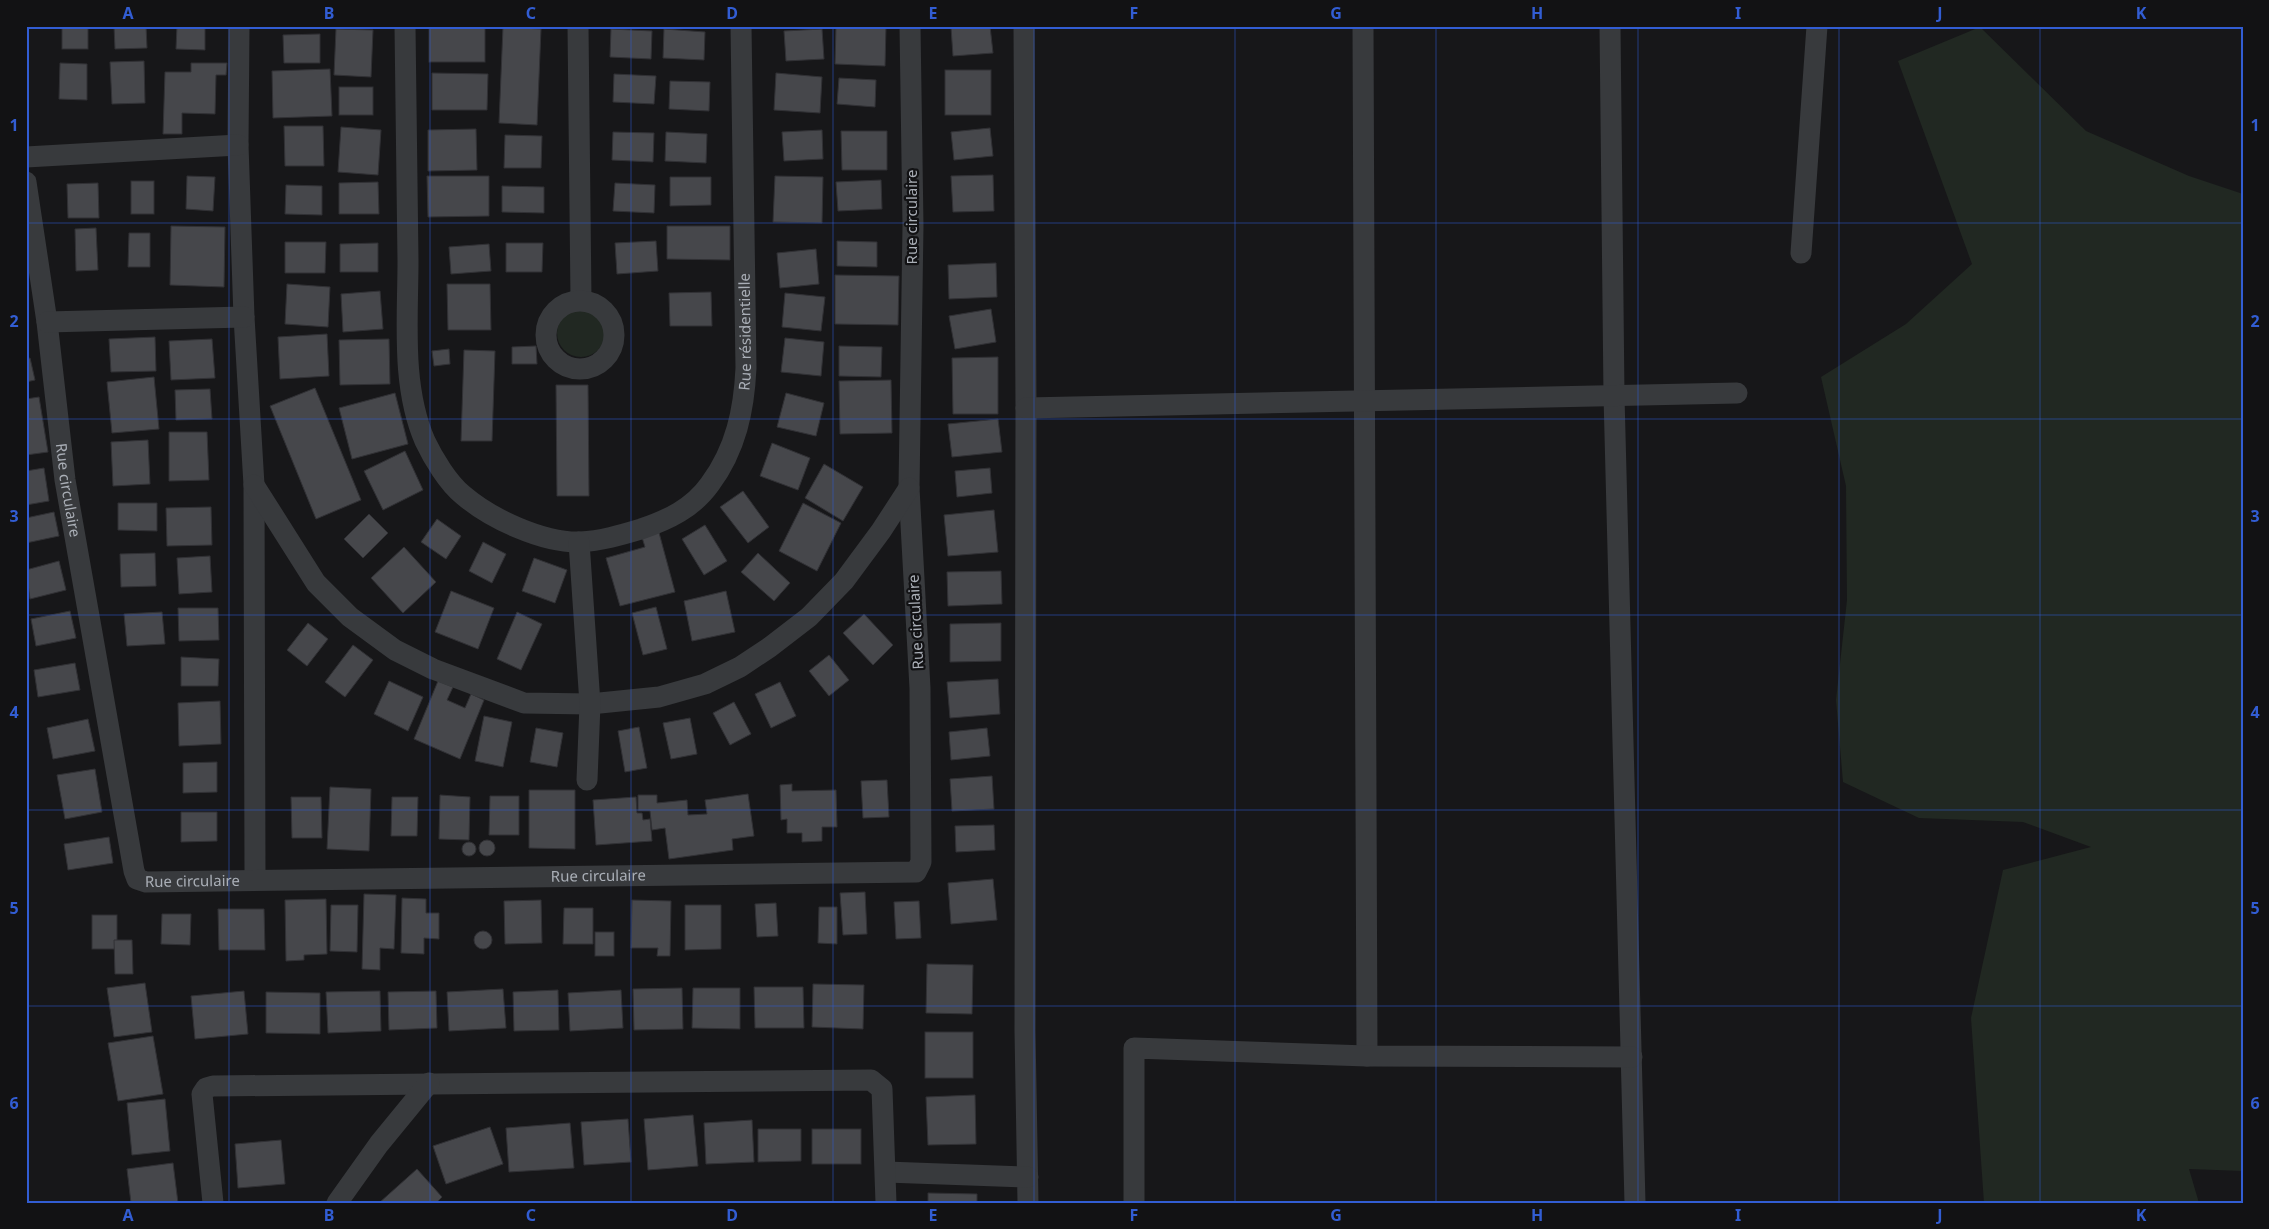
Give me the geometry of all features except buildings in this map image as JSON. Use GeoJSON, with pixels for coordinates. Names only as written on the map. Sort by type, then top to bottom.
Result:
{"type":"FeatureCollection","features":[{"type":"Feature","properties":{"kind":"street"},"geometry":{"type":"LineString","coordinates":[[239,26],[238,146],[244,317],[254,485],[255,879]]}},
{"type":"Feature","properties":{"kind":"street","name":"Rue résidentielle"},"geometry":{"type":"LineString","coordinates":[[405,26],[409,375],[425,440],[461,494],[488,513],[535,534],[557,540],[579,542],[622,534],[664,521],[681,512],[710,485],[729,452],[739,425],[745,396],[746,368],[741,26]]}},
{"type":"Feature","properties":{"kind":"street"},"geometry":{"type":"LineString","coordinates":[[578,26],[581,300]]}},
{"type":"Feature","properties":{"kind":"street","name":"Rue circulaire"},"geometry":{"type":"LineString","coordinates":[[26,182],[47,322],[65,480],[134,871],[137,878],[146,882],[255,879],[916,872],[921,862],[920,688],[909,488],[913,226],[910,26]]}},
{"type":"Feature","properties":{"kind":"street"},"geometry":{"type":"LineString","coordinates":[[1024,26],[1028,1203]]}},
{"type":"Feature","properties":{"kind":"street"},"geometry":{"type":"LineString","coordinates":[[1363,26],[1367,1056]]}},
{"type":"Feature","properties":{"kind":"street"},"geometry":{"type":"LineString","coordinates":[[1610,26],[1614,396],[1636,1203]]}},
{"type":"Feature","properties":{"kind":"street"},"geometry":{"type":"LineString","coordinates":[[1801,253],[1817,26]]}},
{"type":"Feature","properties":{"kind":"street"},"geometry":{"type":"LineString","coordinates":[[26,157],[238,146]]}},
{"type":"Feature","properties":{"kind":"street"},"geometry":{"type":"LineString","coordinates":[[47,322],[244,317]]}},
{"type":"Feature","properties":{"kind":"street"},"geometry":{"type":"LineString","coordinates":[[1026,408],[1737,393]]}},
{"type":"Feature","properties":{"kind":"street"},"geometry":{"type":"LineString","coordinates":[[254,485],[316,582],[350,616],[395,650],[433,669],[524,703],[590,704],[659,697],[705,684],[740,667],[770,647],[808,617],[844,581],[881,531],[909,488]]}},
{"type":"Feature","properties":{"kind":"street"},"geometry":{"type":"LineString","coordinates":[[579,542],[590,704],[587,780]]}},
{"type":"Feature","properties":{"kind":"street"},"geometry":{"type":"LineString","coordinates":[[1134,1203],[1134,1048],[1367,1056],[1632,1058]]}},
{"type":"Feature","properties":{"kind":"street"},"geometry":{"type":"LineString","coordinates":[[213,1203],[202,1094],[206,1088],[213,1086],[871,1080],[878,1083],[882,1089],[886,1203]]}},
{"type":"Feature","properties":{"kind":"street"},"geometry":{"type":"LineString","coordinates":[[336,1203],[379,1144],[429,1083]]}},
{"type":"Feature","properties":{"kind":"street"},"geometry":{"type":"LineString","coordinates":[[886,1172],[1028,1176]]}},
{"type":"Feature","properties":{"kind":"shaded area"},"geometry":{"type":"Polygon","coordinates":[[[1980,27],[2086,131],[2189,176],[2243,194],[2243,1171],[2189,1169],[2199,1203],[1984,1203],[1971,1018],[2003,870],[2091,847],[2023,822],[1919,818],[1843,782],[1836,700],[1847,600],[1846,486],[1821,377],[1906,324],[1972,264],[1898,61],[1980,27]]]}},
{"type":"Feature","properties":{"kind":"shaded area"},"geometry":{"type":"Polygon","coordinates":[[[581,309],[590,311],[598,316],[603,324],[605,333],[603,342],[598,350],[590,355],[581,357],[572,355],[564,350],[559,342],[557,333],[559,324],[564,316],[572,311],[581,309]]]}}]}
